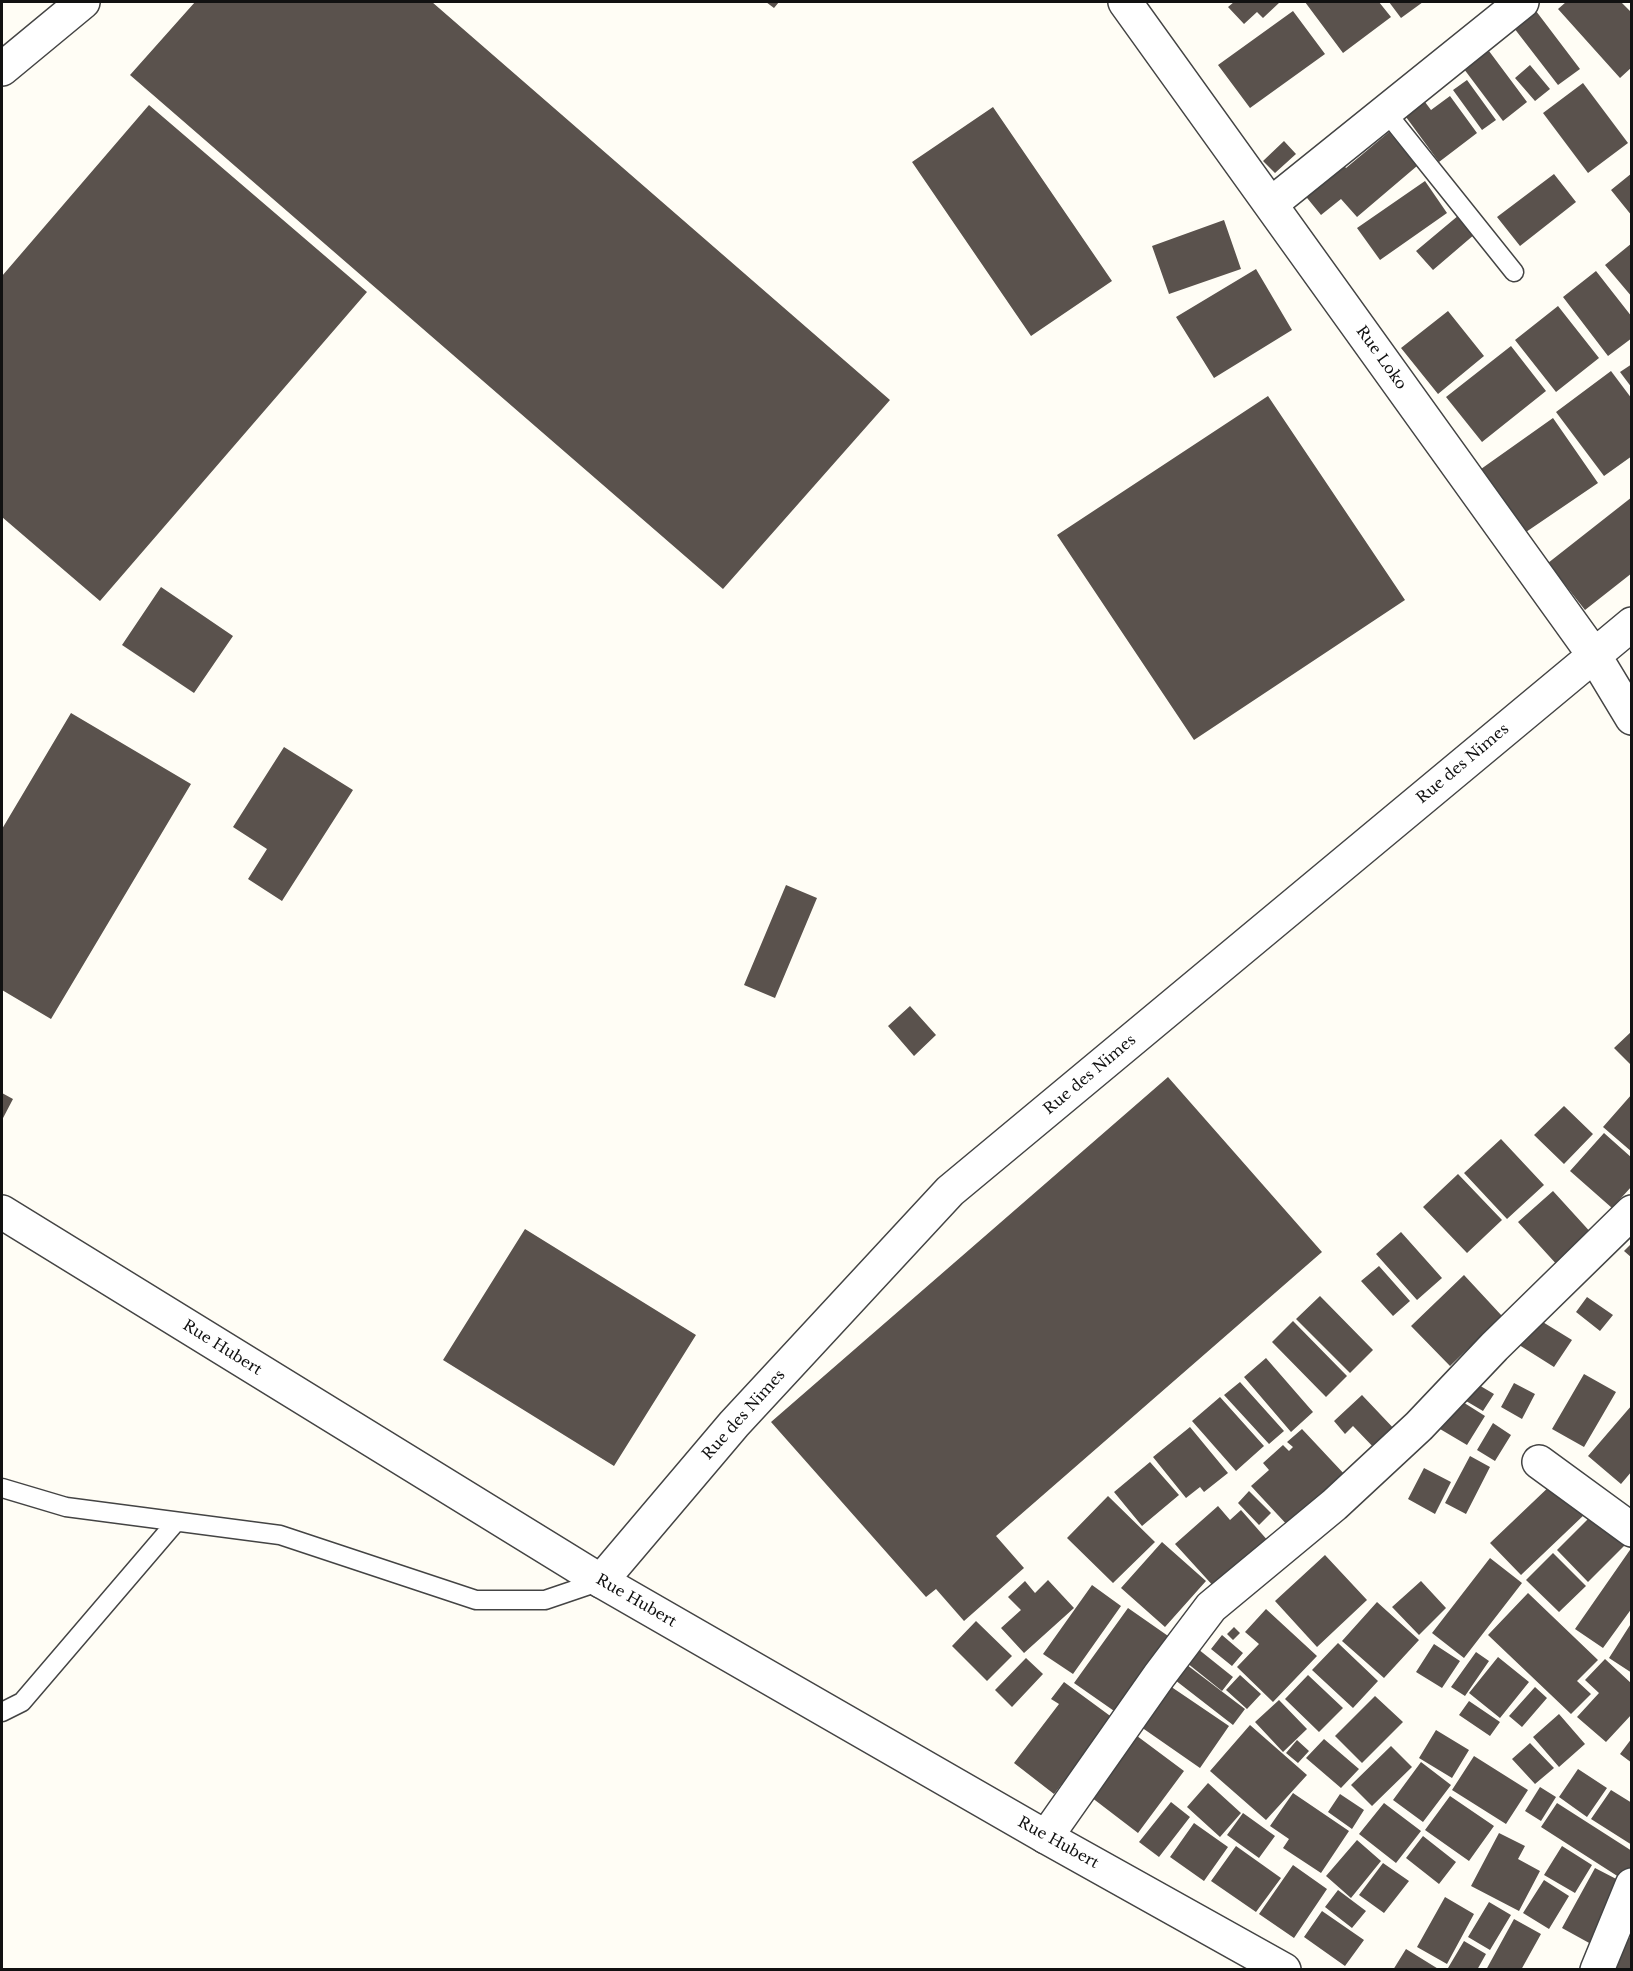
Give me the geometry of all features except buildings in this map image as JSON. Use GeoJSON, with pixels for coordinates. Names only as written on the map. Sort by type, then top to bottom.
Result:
{"type":"FeatureCollection","features":[{"type":"Feature","properties":{"kind":"street"},"geometry":{"type":"LineString","coordinates":[[2,69],[83,2]]}},
{"type":"Feature","properties":{"kind":"street","name":"Rue Loko"},"geometry":{"type":"LineString","coordinates":[[1125,2],[1594,655],[1632,718]]}},
{"type":"Feature","properties":{"kind":"street"},"geometry":{"type":"LineString","coordinates":[[1271,204],[1522,2]]}},
{"type":"Feature","properties":{"kind":"street","name":"Rue des Nimes"},"geometry":{"type":"LineString","coordinates":[[601,1581],[734,1424],[950,1191],[1632,624]]}},
{"type":"Feature","properties":{"kind":"street","name":"Rue Hubert"},"geometry":{"type":"LineString","coordinates":[[2,1212],[601,1581],[1046,1837],[1284,1970]]}},
{"type":"Feature","properties":{"kind":"street"},"geometry":{"type":"LineString","coordinates":[[1046,1837],[1159,1676],[1211,1607],[1334,1505],[1419,1426],[1494,1347],[1632,1212]]}},
{"type":"Feature","properties":{"kind":"street"},"geometry":{"type":"LineString","coordinates":[[1539,1462],[1632,1530]]}},
{"type":"Feature","properties":{"kind":"street"},"geometry":{"type":"LineString","coordinates":[[1598,1970],[1632,1885]]}},
{"type":"Feature","properties":{"kind":"lane"},"geometry":{"type":"LineString","coordinates":[[1386,112],[1514,272]]}},
{"type":"Feature","properties":{"kind":"lane"},"geometry":{"type":"LineString","coordinates":[[2,1488],[66,1507],[280,1536],[476,1600],[545,1600],[601,1581]]}},
{"type":"Feature","properties":{"kind":"lane"},"geometry":{"type":"LineString","coordinates":[[2,1712],[22,1702],[176,1522]]}}]}
